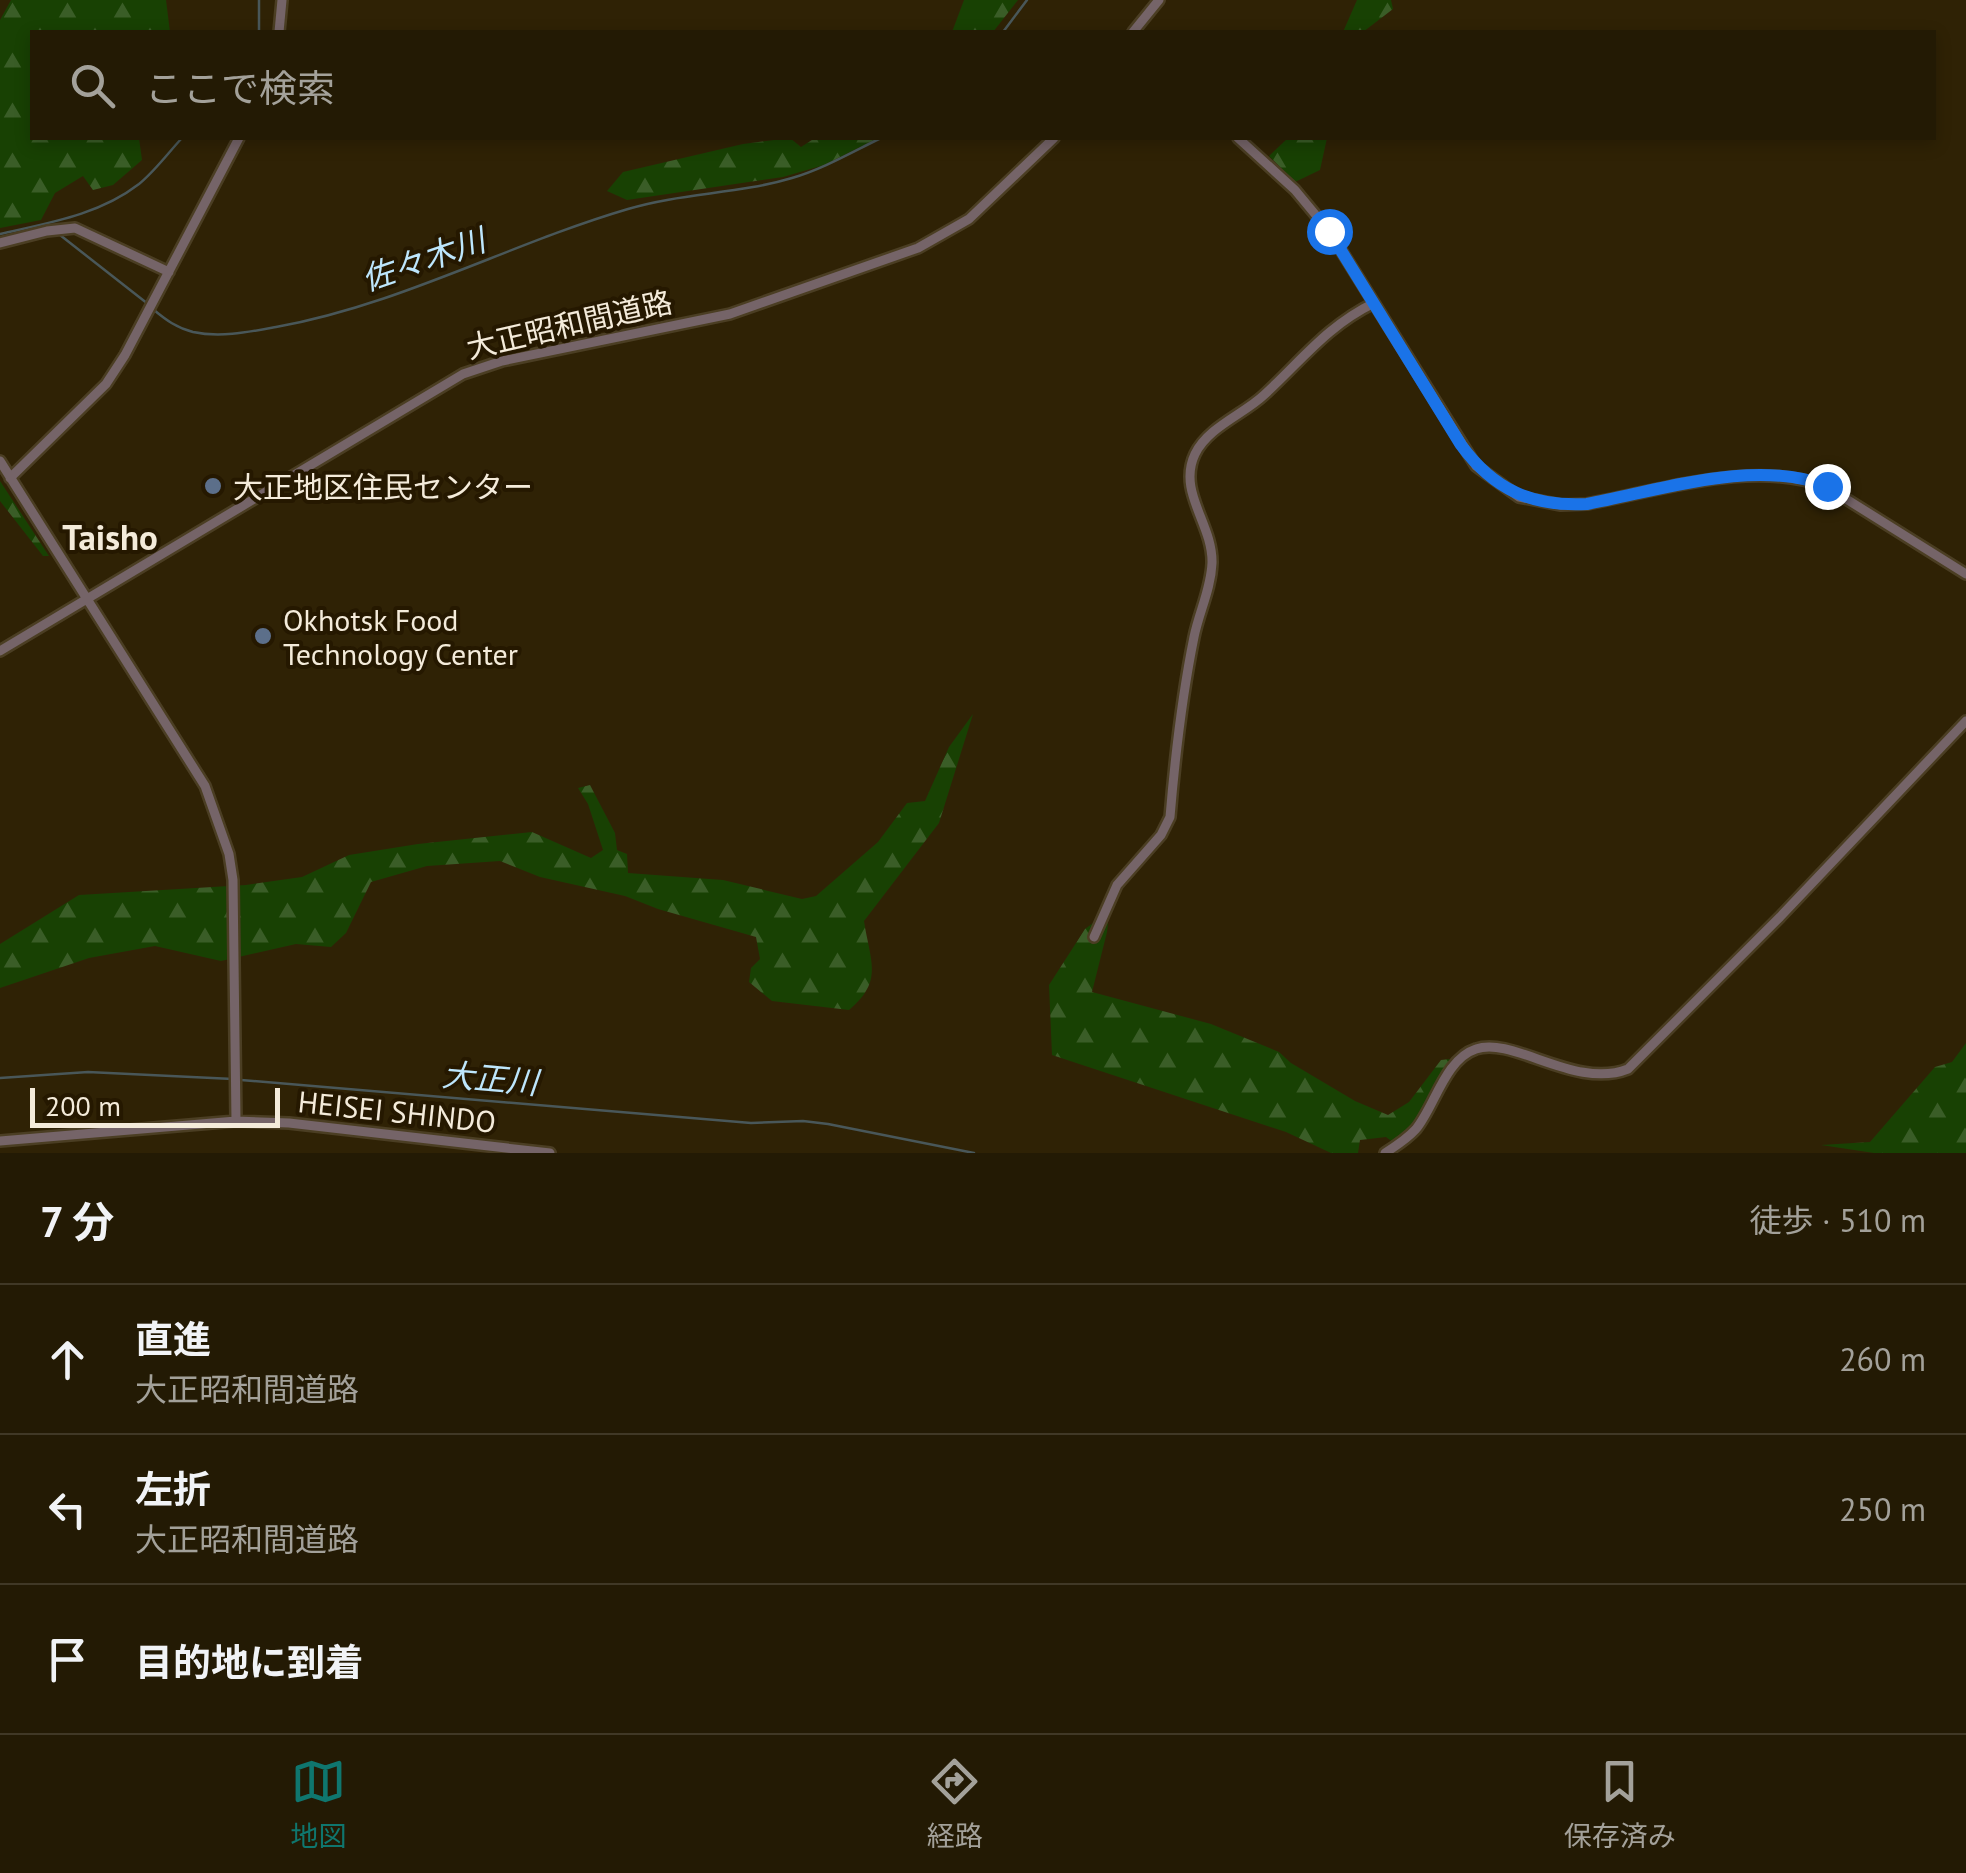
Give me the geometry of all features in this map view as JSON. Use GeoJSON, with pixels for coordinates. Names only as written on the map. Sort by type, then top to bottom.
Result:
{"type":"FeatureCollection","features":[{"type":"Feature","properties":{"kind":"street"},"geometry":{"type":"LineString","coordinates":[[278,30],[282,0]]}},
{"type":"Feature","properties":{"kind":"street"},"geometry":{"type":"LineString","coordinates":[[1135,30],[1159,0]]}},
{"type":"Feature","properties":{"kind":"street"},"geometry":{"type":"LineString","coordinates":[[10,478],[106,384],[154,302],[238,140]]}},
{"type":"Feature","properties":{"kind":"street","name":"大正昭和間道路"},"geometry":{"type":"LineString","coordinates":[[0,652],[463,374],[502,361],[730,314],[918,248],[969,219],[1052,140]]}},
{"type":"Feature","properties":{"kind":"street"},"geometry":{"type":"LineString","coordinates":[[1240,140],[1296,190],[1329,231],[1468,456],[1494,482],[1519,497],[1562,505],[1587,504],[1756,473],[1804,478],[1827,486],[1966,574]]}},
{"type":"Feature","properties":{"kind":"street"},"geometry":{"type":"LineString","coordinates":[[0,243],[75,228],[169,272]]}},
{"type":"Feature","properties":{"kind":"street"},"geometry":{"type":"LineString","coordinates":[[1094,937],[1117,886],[1161,836],[1170,817],[1195,634],[1211,581],[1209,541],[1189,477],[1196,454],[1210,436],[1262,396],[1331,328],[1374,302]]}},
{"type":"Feature","properties":{"kind":"street"},"geometry":{"type":"LineString","coordinates":[[0,462],[205,786],[222,828],[233,880],[236,1121]]}},
{"type":"Feature","properties":{"kind":"street"},"geometry":{"type":"LineString","coordinates":[[1385,1153],[1416,1129],[1448,1075],[1476,1048],[1503,1050],[1590,1074],[1610,1075],[1628,1069],[1753,945],[1966,721]]}},
{"type":"Feature","properties":{"kind":"street","name":"HEISEI SHINDO"},"geometry":{"type":"LineString","coordinates":[[0,1141],[236,1121],[308,1125],[550,1153]]}},
{"type":"Feature","properties":{"kind":"green space"},"geometry":{"type":"Polygon","coordinates":[[[11,0],[166,0],[170,30],[30,30],[30,140],[139,140],[142,160],[113,185],[93,190],[83,176],[55,193],[41,220],[0,228],[0,20],[11,0]]]}},
{"type":"Feature","properties":{"kind":"green space"},"geometry":{"type":"Polygon","coordinates":[[[964,0],[1018,0],[995,30],[953,30],[964,0]]]}},
{"type":"Feature","properties":{"kind":"green space"},"geometry":{"type":"Polygon","coordinates":[[[1357,0],[1391,0],[1393,9],[1366,30],[1344,30],[1357,0]]]}},
{"type":"Feature","properties":{"kind":"green space"},"geometry":{"type":"Polygon","coordinates":[[[792,140],[801,147],[812,140],[874,140],[824,165],[783,177],[627,200],[607,191],[623,172],[743,144],[792,140]]]}},
{"type":"Feature","properties":{"kind":"green space"},"geometry":{"type":"Polygon","coordinates":[[[1286,140],[1327,140],[1320,170],[1295,182],[1269,156],[1286,140]]]}},
{"type":"Feature","properties":{"kind":"green space"},"geometry":{"type":"Polygon","coordinates":[[[0,481],[49,556],[43,556],[0,501],[0,481]]]}},
{"type":"Feature","properties":{"kind":"green space"},"geometry":{"type":"Polygon","coordinates":[[[973,714],[939,823],[864,921],[871,980],[849,1010],[772,1001],[749,982],[751,968],[760,959],[756,937],[625,896],[540,877],[500,861],[427,866],[371,882],[346,933],[331,947],[296,944],[221,961],[155,946],[89,958],[0,988],[0,944],[79,895],[246,885],[302,877],[349,855],[532,832],[591,858],[603,850],[588,804],[578,788],[590,785],[615,833],[617,850],[627,854],[628,873],[723,880],[802,899],[816,896],[878,842],[907,803],[925,801],[949,747],[973,714]]]}},
{"type":"Feature","properties":{"kind":"green space"},"geometry":{"type":"Polygon","coordinates":[[[1097,920],[1108,923],[1092,992],[1211,1024],[1279,1052],[1355,1101],[1388,1115],[1409,1102],[1441,1060],[1450,1059],[1440,1083],[1420,1116],[1394,1143],[1386,1137],[1360,1140],[1358,1153],[1331,1153],[1286,1132],[1052,1055],[1049,985],[1085,929],[1097,920]]]}},
{"type":"Feature","properties":{"kind":"green space"},"geometry":{"type":"Polygon","coordinates":[[[1966,1043],[1966,1153],[1874,1153],[1821,1145],[1870,1142],[1935,1067],[1952,1062],[1966,1043]]]}},
{"type":"Feature","properties":{"kind":"waterway"},"geometry":{"type":"LineString","coordinates":[[259,0],[259,30]]}},
{"type":"Feature","properties":{"kind":"waterway","name":"佐々木川"},"geometry":{"type":"LineString","coordinates":[[1004,30],[1027,0]]}},
{"type":"Feature","properties":{"kind":"waterway"},"geometry":{"type":"LineString","coordinates":[[0,234],[72,217],[124,195],[145,179],[180,140]]}},
{"type":"Feature","properties":{"kind":"waterway","name":"佐々木川"},"geometry":{"type":"LineString","coordinates":[[154,310],[182,328],[214,334],[255,331],[322,317],[628,209],[792,178],[877,140]]}},
{"type":"Feature","properties":{"kind":"waterway","name":"佐々木川"},"geometry":{"type":"LineString","coordinates":[[60,235],[148,304]]}},
{"type":"Feature","properties":{"kind":"waterway","name":"大正川"},"geometry":{"type":"LineString","coordinates":[[0,1078],[88,1072],[233,1079]]}},
{"type":"Feature","properties":{"kind":"waterway","name":"大正川"},"geometry":{"type":"LineString","coordinates":[[241,1080],[751,1123],[803,1121],[974,1153]]}},
{"type":"Feature","properties":{"kind":"place","name":"大正地区住民センター"},"geometry":{"type":"Point","coordinates":[213,486]}},
{"type":"Feature","properties":{"kind":"place","name":"Okhotsk Food Technology Center"},"geometry":{"type":"Point","coordinates":[263,636]}},
{"type":"Feature","properties":{"kind":"district","name":"Taisho"},"geometry":{"type":"Point","coordinates":[110,537]}},
{"type":"Feature","properties":{"kind":"route"},"geometry":{"type":"LineString","coordinates":[[1329,231],[1461,445],[1476,466],[1519,497],[1562,505],[1587,504],[1756,473],[1783,474],[1827,486]]}}]}
